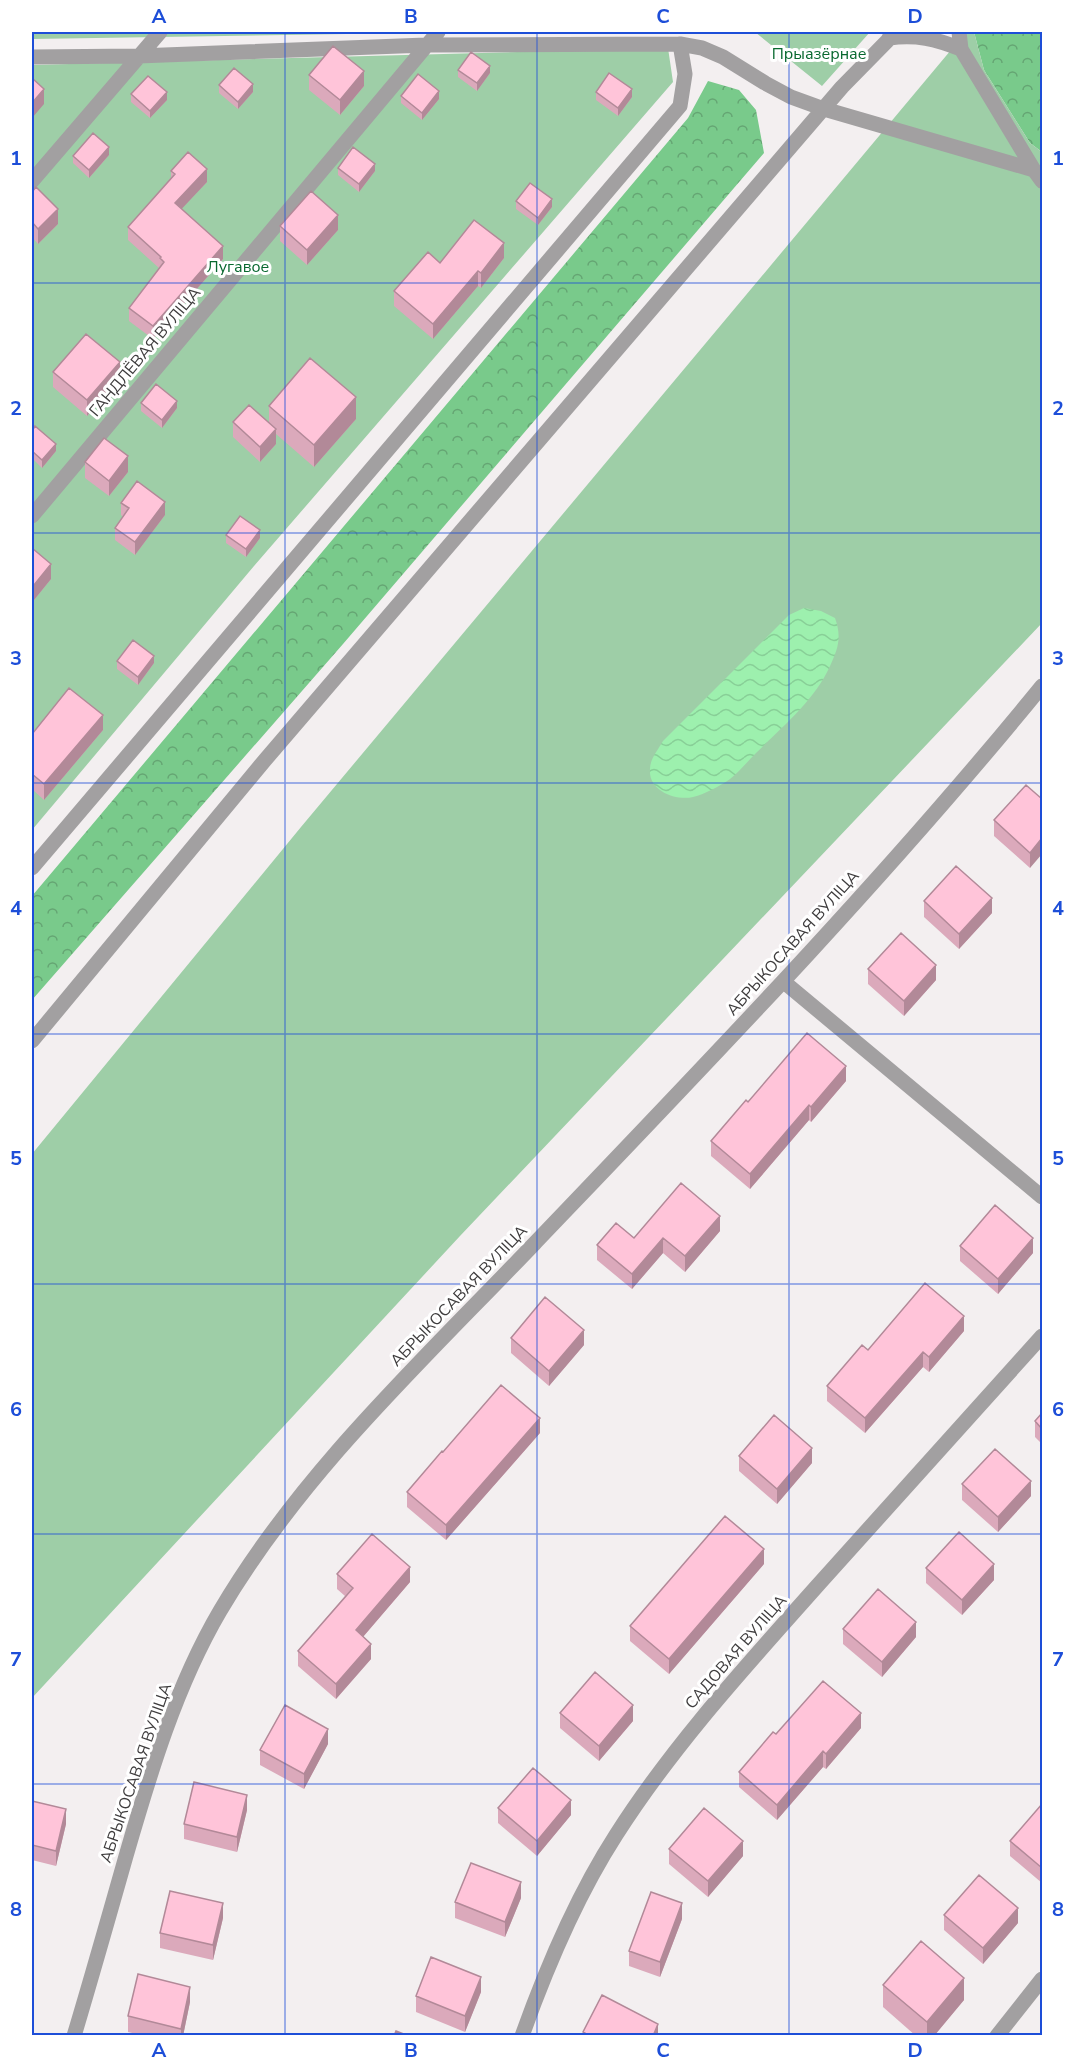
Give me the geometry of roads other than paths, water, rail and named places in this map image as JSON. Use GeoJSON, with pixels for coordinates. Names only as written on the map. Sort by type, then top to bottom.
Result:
{"type":"FeatureCollection","features":[{"type":"Feature","properties":{"kind":"street"},"geometry":{"type":"LineString","coordinates":[[32,181],[160,32]]}},
{"type":"Feature","properties":{"kind":"street","name":"ГАНДЛЁВАЯ ВУЛІЦА"},"geometry":{"type":"LineString","coordinates":[[32,516],[438,32]]}},
{"type":"Feature","properties":{"kind":"street"},"geometry":{"type":"LineString","coordinates":[[959,32],[961,49],[1038,176]]}},
{"type":"Feature","properties":{"kind":"street"},"geometry":{"type":"LineString","coordinates":[[32,1041],[265,760],[824,109],[892,35],[929,38],[961,49]]}},
{"type":"Feature","properties":{"kind":"street"},"geometry":{"type":"LineString","coordinates":[[32,57],[138,56],[426,45],[680,44],[702,48],[723,57],[792,97],[824,109],[1038,176]]}},
{"type":"Feature","properties":{"kind":"street"},"geometry":{"type":"LineString","coordinates":[[32,868],[680,106],[685,74],[680,44]]}},
{"type":"Feature","properties":{"kind":"street","name":"АБРЫКОСАВАЯ ВУЛІЦА"},"geometry":{"type":"LineString","coordinates":[[74,2036],[138,1816],[175,1709],[218,1615],[246,1569],[276,1528],[358,1429],[784,982],[920,830],[1042,686]]}},
{"type":"Feature","properties":{"kind":"street"},"geometry":{"type":"LineString","coordinates":[[784,982],[1042,1197]]}},
{"type":"Feature","properties":{"kind":"street","name":"САДОВАЯ ВУЛІЦА"},"geometry":{"type":"LineString","coordinates":[[522,2036],[561,1937],[615,1836],[649,1785],[762,1648],[1042,1336]]}},
{"type":"Feature","properties":{"kind":"street"},"geometry":{"type":"LineString","coordinates":[[997,2036],[1042,1979]]}},
{"type":"Feature","properties":{"kind":"water"},"geometry":{"type":"Polygon","coordinates":[[[804,608],[821,611],[835,618],[839,637],[830,666],[807,702],[737,773],[722,784],[702,794],[686,798],[671,796],[658,789],[651,777],[650,765],[663,741],[789,615],[804,608]]]}},
{"type":"Feature","properties":{"kind":"park label","name":"Прыазёрнае"},"geometry":{"type":"Point","coordinates":[819,54]}},
{"type":"Feature","properties":{"kind":"park label","name":"Лугавое"},"geometry":{"type":"Point","coordinates":[238,267]}}]}
